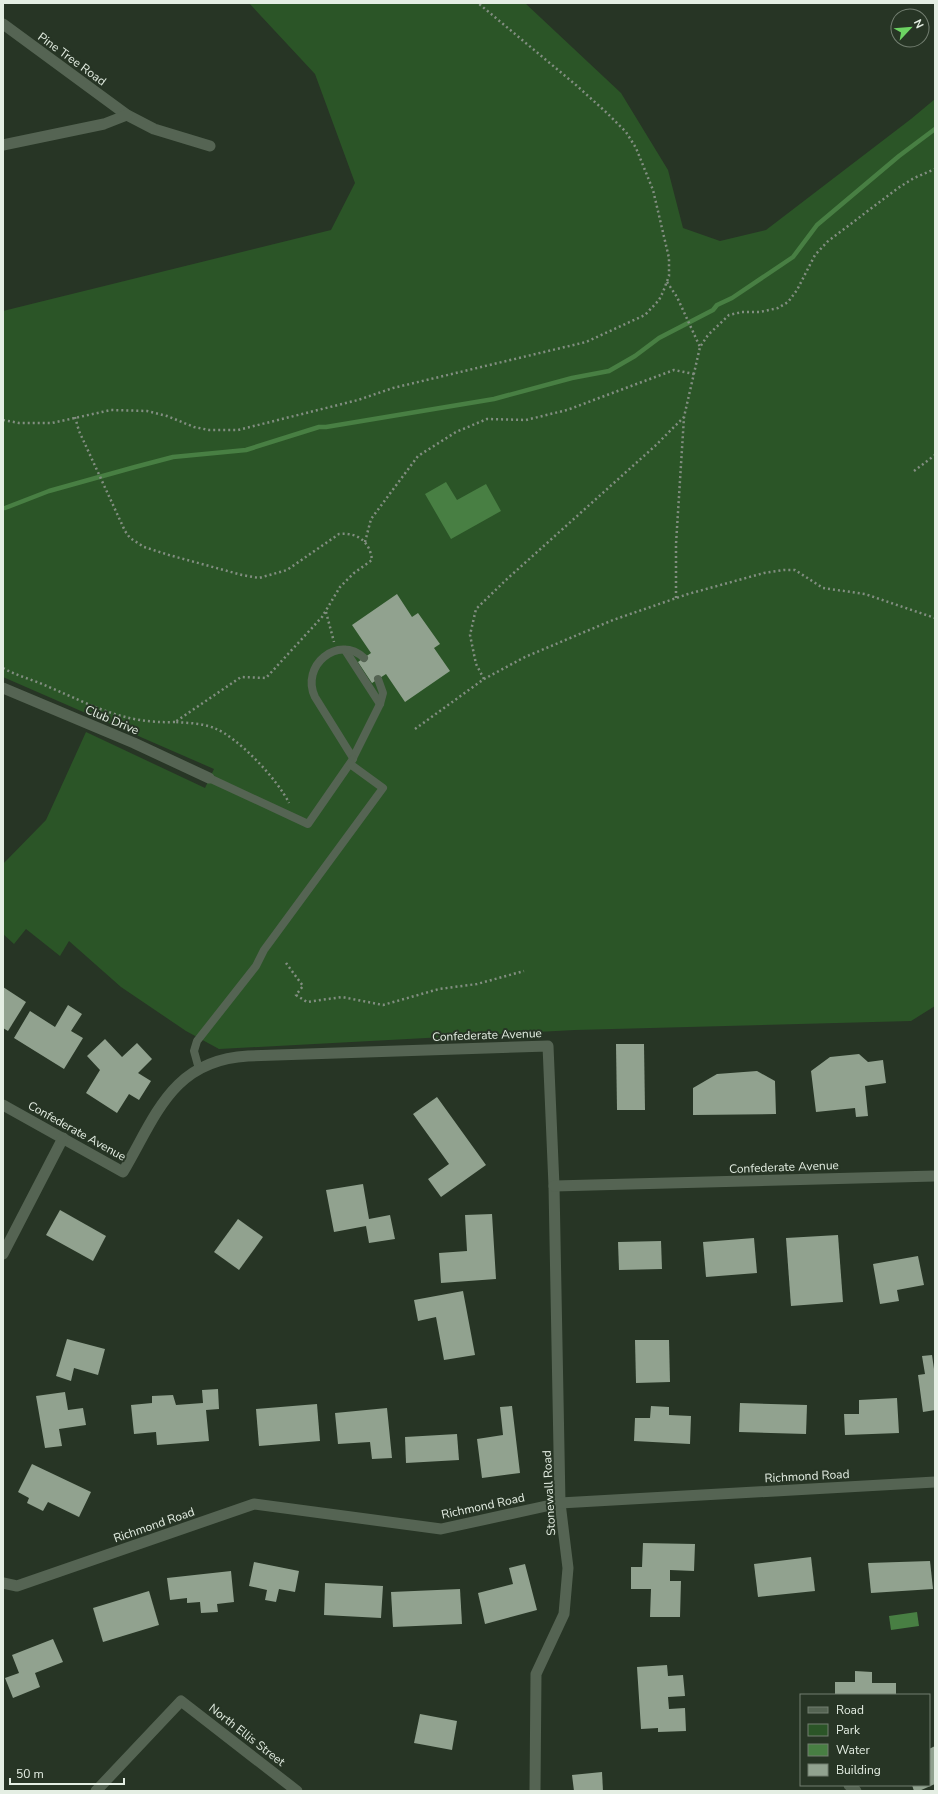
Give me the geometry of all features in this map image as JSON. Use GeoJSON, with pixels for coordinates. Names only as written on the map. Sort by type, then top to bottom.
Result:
{"type":"FeatureCollection","features":[{"type":"Feature","properties":{"kind":"street","name":"Pine Tree Road"},"geometry":{"type":"LineString","coordinates":[[3,24],[126,115],[154,129],[210,146]]}},
{"type":"Feature","properties":{"kind":"street"},"geometry":{"type":"LineString","coordinates":[[3,145],[104,124],[126,115]]}},
{"type":"Feature","properties":{"kind":"street","name":"Club Drive"},"geometry":{"type":"LineString","coordinates":[[3,688],[134,743],[209,778]]}},
{"type":"Feature","properties":{"kind":"street","name":"Confederate Avenue"},"geometry":{"type":"LineString","coordinates":[[3,1104],[123,1172],[171,1092],[188,1075],[215,1061],[236,1057],[548,1046],[554,1186],[935,1176]]}},
{"type":"Feature","properties":{"kind":"street"},"geometry":{"type":"LineString","coordinates":[[3,1254],[64,1138]]}},
{"type":"Feature","properties":{"kind":"street","name":"Stonewall Road"},"geometry":{"type":"LineString","coordinates":[[535,1791],[536,1674],[564,1614],[568,1568],[560,1503],[554,1186]]}},
{"type":"Feature","properties":{"kind":"street","name":"Richmond Road"},"geometry":{"type":"LineString","coordinates":[[3,1583],[17,1586],[254,1504],[441,1529],[560,1503],[935,1482]]}},
{"type":"Feature","properties":{"kind":"street","name":"North Ellis Street"},"geometry":{"type":"LineString","coordinates":[[96,1791],[181,1700],[297,1791]]}},
{"type":"Feature","properties":{"kind":"lane"},"geometry":{"type":"LineString","coordinates":[[199,1069],[194,1051],[197,1041],[256,966],[264,950],[383,788],[352,761],[315,697],[312,686],[312,676],[317,664],[324,656],[340,650],[355,652],[364,658]]}},
{"type":"Feature","properties":{"kind":"lane"},"geometry":{"type":"LineString","coordinates":[[340,650],[380,704]]}},
{"type":"Feature","properties":{"kind":"lane"},"geometry":{"type":"LineString","coordinates":[[209,778],[308,824],[352,761],[380,704],[382,693],[378,679]]}},
{"type":"Feature","properties":{"kind":"path"},"geometry":{"type":"LineString","coordinates":[[3,420],[19,423],[52,423],[111,410],[147,411],[166,416],[194,427],[227,431],[256,426],[358,400],[393,388],[586,342],[645,315],[659,300],[667,282],[669,276],[669,258],[657,203],[636,148],[626,132],[576,85],[478,3]]}},
{"type":"Feature","properties":{"kind":"path"},"geometry":{"type":"LineString","coordinates":[[676,598],[676,544],[684,417],[700,347],[708,334],[729,315],[742,312],[760,312],[778,308],[788,302],[797,290],[815,255],[827,242],[898,188],[914,178],[935,169]]}},
{"type":"Feature","properties":{"kind":"path"},"geometry":{"type":"LineString","coordinates":[[667,282],[677,297],[700,347]]}},
{"type":"Feature","properties":{"kind":"path"},"geometry":{"type":"LineString","coordinates":[[365,542],[371,519],[418,456],[456,432],[487,419],[526,420],[567,410],[674,370],[694,374]]}},
{"type":"Feature","properties":{"kind":"path"},"geometry":{"type":"LineString","coordinates":[[76,417],[80,431],[125,531],[130,538],[144,547],[169,556],[259,578],[287,570],[339,534],[348,533],[358,537],[365,542],[371,550],[372,560],[354,573],[340,587],[326,611],[266,678],[241,677],[175,722]]}},
{"type":"Feature","properties":{"kind":"path"},"geometry":{"type":"LineString","coordinates":[[484,678],[476,664],[470,635],[476,609],[518,568],[655,446],[684,417]]}},
{"type":"Feature","properties":{"kind":"path"},"geometry":{"type":"LineString","coordinates":[[914,471],[935,455]]}},
{"type":"Feature","properties":{"kind":"path"},"geometry":{"type":"LineString","coordinates":[[415,729],[484,678],[540,651],[613,620],[676,598],[764,573],[795,570],[823,588],[865,594],[935,618]]}},
{"type":"Feature","properties":{"kind":"path"},"geometry":{"type":"LineString","coordinates":[[326,611],[340,650]]}},
{"type":"Feature","properties":{"kind":"path"},"geometry":{"type":"LineString","coordinates":[[3,668],[95,709],[130,719],[158,723],[175,722],[197,724],[214,728],[229,736],[247,751],[284,793],[290,804],[285,812]]}},
{"type":"Feature","properties":{"kind":"path"},"geometry":{"type":"LineString","coordinates":[[286,963],[303,986],[296,995],[307,1002],[342,997],[383,1005],[439,989],[477,984],[524,971]]}},
{"type":"Feature","properties":{"kind":"green space"},"geometry":{"type":"Polygon","coordinates":[[[249,3],[525,3],[621,93],[668,170],[683,228],[720,241],[766,230],[935,99],[935,1006],[911,1021],[575,1030],[219,1049],[186,1031],[121,987],[69,941],[60,956],[26,929],[14,944],[3,934],[3,864],[46,820],[86,732],[205,788],[214,769],[3,677],[3,311],[331,230],[355,183],[315,74],[249,3]]]}},
{"type":"Feature","properties":{"kind":"water"},"geometry":{"type":"Polygon","coordinates":[[[446,482],[457,500],[486,484],[501,511],[451,539],[425,494],[446,482]]]}},
{"type":"Feature","properties":{"kind":"water"},"geometry":{"type":"Polygon","coordinates":[[[917,1612],[919,1626],[891,1630],[889,1616],[917,1612]]]}},
{"type":"Feature","properties":{"kind":"building"},"geometry":{"type":"Polygon","coordinates":[[[397,594],[412,617],[418,613],[440,644],[434,648],[450,671],[405,702],[386,674],[372,683],[358,662],[371,653],[352,625],[397,594]]]}},
{"type":"Feature","properties":{"kind":"building"},"geometry":{"type":"Polygon","coordinates":[[[3,987],[26,1002],[8,1031],[3,1028],[3,987]]]}},
{"type":"Feature","properties":{"kind":"building"},"geometry":{"type":"Polygon","coordinates":[[[68,1005],[82,1014],[71,1031],[83,1038],[64,1069],[14,1038],[30,1011],[55,1027],[68,1005]]]}},
{"type":"Feature","properties":{"kind":"building"},"geometry":{"type":"Polygon","coordinates":[[[105,1039],[122,1057],[137,1043],[152,1059],[138,1073],[151,1081],[139,1100],[129,1094],[117,1113],[86,1093],[100,1070],[87,1056],[105,1039]]]}},
{"type":"Feature","properties":{"kind":"building"},"geometry":{"type":"Polygon","coordinates":[[[616,1044],[644,1044],[645,1110],[617,1110],[616,1044]]]}},
{"type":"Feature","properties":{"kind":"building"},"geometry":{"type":"Polygon","coordinates":[[[859,1054],[868,1062],[883,1060],[886,1083],[865,1086],[868,1116],[856,1117],[855,1108],[816,1112],[811,1071],[830,1057],[859,1054]]]}},
{"type":"Feature","properties":{"kind":"building"},"geometry":{"type":"Polygon","coordinates":[[[757,1071],[775,1081],[776,1114],[693,1115],[693,1088],[717,1074],[757,1071]]]}},
{"type":"Feature","properties":{"kind":"building"},"geometry":{"type":"Polygon","coordinates":[[[437,1097],[486,1165],[441,1197],[428,1179],[449,1164],[413,1114],[437,1097]]]}},
{"type":"Feature","properties":{"kind":"building"},"geometry":{"type":"Polygon","coordinates":[[[363,1184],[369,1219],[390,1215],[395,1239],[369,1243],[366,1226],[334,1232],[326,1190],[363,1184]]]}},
{"type":"Feature","properties":{"kind":"building"},"geometry":{"type":"Polygon","coordinates":[[[60,1210],[106,1236],[93,1261],[46,1235],[60,1210]]]}},
{"type":"Feature","properties":{"kind":"building"},"geometry":{"type":"Polygon","coordinates":[[[492,1214],[496,1279],[441,1283],[439,1253],[467,1251],[465,1215],[492,1214]]]}},
{"type":"Feature","properties":{"kind":"building"},"geometry":{"type":"Polygon","coordinates":[[[238,1219],[263,1237],[239,1270],[214,1252],[238,1219]]]}},
{"type":"Feature","properties":{"kind":"building"},"geometry":{"type":"Polygon","coordinates":[[[838,1235],[843,1302],[791,1306],[786,1238],[838,1235]]]}},
{"type":"Feature","properties":{"kind":"building"},"geometry":{"type":"Polygon","coordinates":[[[754,1238],[757,1273],[706,1277],[703,1242],[754,1238]]]}},
{"type":"Feature","properties":{"kind":"building"},"geometry":{"type":"Polygon","coordinates":[[[661,1241],[662,1269],[619,1270],[618,1242],[661,1241]]]}},
{"type":"Feature","properties":{"kind":"building"},"geometry":{"type":"Polygon","coordinates":[[[918,1256],[924,1285],[897,1290],[899,1301],[880,1304],[873,1264],[918,1256]]]}},
{"type":"Feature","properties":{"kind":"building"},"geometry":{"type":"Polygon","coordinates":[[[463,1291],[475,1355],[444,1360],[436,1317],[418,1321],[414,1300],[463,1291]]]}},
{"type":"Feature","properties":{"kind":"building"},"geometry":{"type":"Polygon","coordinates":[[[67,1339],[105,1349],[98,1375],[74,1368],[71,1381],[56,1376],[67,1339]]]}},
{"type":"Feature","properties":{"kind":"building"},"geometry":{"type":"Polygon","coordinates":[[[635,1340],[669,1340],[670,1382],[636,1383],[635,1340]]]}},
{"type":"Feature","properties":{"kind":"building"},"geometry":{"type":"Polygon","coordinates":[[[932,1355],[935,1376],[935,1410],[923,1412],[918,1375],[925,1374],[922,1356],[932,1355]]]}},
{"type":"Feature","properties":{"kind":"building"},"geometry":{"type":"Polygon","coordinates":[[[218,1389],[219,1409],[206,1410],[209,1441],[157,1445],[156,1432],[134,1434],[131,1405],[152,1403],[152,1396],[173,1395],[176,1405],[203,1403],[202,1390],[218,1389]]]}},
{"type":"Feature","properties":{"kind":"building"},"geometry":{"type":"Polygon","coordinates":[[[65,1392],[68,1410],[83,1408],[86,1425],[59,1429],[62,1446],[45,1448],[36,1396],[65,1392]]]}},
{"type":"Feature","properties":{"kind":"building"},"geometry":{"type":"Polygon","coordinates":[[[897,1398],[899,1433],[845,1435],[844,1414],[859,1414],[859,1400],[897,1398]]]}},
{"type":"Feature","properties":{"kind":"building"},"geometry":{"type":"Polygon","coordinates":[[[740,1403],[807,1405],[806,1434],[739,1432],[740,1403]]]}},
{"type":"Feature","properties":{"kind":"building"},"geometry":{"type":"Polygon","coordinates":[[[317,1404],[320,1441],[259,1446],[256,1409],[317,1404]]]}},
{"type":"Feature","properties":{"kind":"building"},"geometry":{"type":"Polygon","coordinates":[[[512,1406],[520,1473],[482,1478],[477,1439],[503,1435],[500,1407],[512,1406]]]}},
{"type":"Feature","properties":{"kind":"building"},"geometry":{"type":"Polygon","coordinates":[[[651,1406],[669,1407],[669,1415],[691,1416],[690,1444],[634,1441],[635,1418],[650,1418],[651,1406]]]}},
{"type":"Feature","properties":{"kind":"building"},"geometry":{"type":"Polygon","coordinates":[[[387,1408],[392,1458],[372,1459],[370,1442],[338,1444],[335,1413],[387,1408]]]}},
{"type":"Feature","properties":{"kind":"building"},"geometry":{"type":"Polygon","coordinates":[[[457,1434],[459,1460],[406,1463],[405,1437],[457,1434]]]}},
{"type":"Feature","properties":{"kind":"building"},"geometry":{"type":"Polygon","coordinates":[[[32,1464],[91,1492],[79,1517],[48,1502],[43,1511],[27,1503],[29,1498],[18,1492],[32,1464]]]}},
{"type":"Feature","properties":{"kind":"building"},"geometry":{"type":"Polygon","coordinates":[[[643,1543],[695,1544],[694,1571],[670,1570],[670,1581],[681,1581],[680,1617],[650,1617],[651,1589],[631,1589],[631,1567],[642,1567],[643,1543]]]}},
{"type":"Feature","properties":{"kind":"building"},"geometry":{"type":"Polygon","coordinates":[[[811,1557],[815,1591],[758,1597],[754,1564],[811,1557]]]}},
{"type":"Feature","properties":{"kind":"building"},"geometry":{"type":"Polygon","coordinates":[[[930,1561],[933,1589],[871,1593],[868,1563],[930,1561]]]}},
{"type":"Feature","properties":{"kind":"building"},"geometry":{"type":"Polygon","coordinates":[[[254,1562],[299,1571],[295,1592],[279,1589],[276,1602],[265,1600],[267,1590],[249,1586],[254,1562]]]}},
{"type":"Feature","properties":{"kind":"building"},"geometry":{"type":"Polygon","coordinates":[[[525,1564],[537,1610],[485,1624],[478,1593],[513,1584],[509,1568],[525,1564]]]}},
{"type":"Feature","properties":{"kind":"building"},"geometry":{"type":"Polygon","coordinates":[[[231,1571],[234,1602],[217,1604],[218,1612],[201,1613],[200,1602],[187,1603],[187,1598],[170,1600],[167,1578],[231,1571]]]}},
{"type":"Feature","properties":{"kind":"building"},"geometry":{"type":"Polygon","coordinates":[[[325,1583],[383,1586],[381,1618],[324,1615],[325,1583]]]}},
{"type":"Feature","properties":{"kind":"building"},"geometry":{"type":"Polygon","coordinates":[[[460,1589],[462,1624],[393,1627],[391,1592],[460,1589]]]}},
{"type":"Feature","properties":{"kind":"building"},"geometry":{"type":"Polygon","coordinates":[[[149,1591],[159,1625],[103,1642],[93,1608],[149,1591]]]}},
{"type":"Feature","properties":{"kind":"building"},"geometry":{"type":"Polygon","coordinates":[[[53,1639],[63,1662],[35,1673],[40,1687],[13,1698],[5,1678],[19,1673],[12,1655],[53,1639]]]}},
{"type":"Feature","properties":{"kind":"building"},"geometry":{"type":"Polygon","coordinates":[[[667,1665],[668,1676],[683,1675],[685,1696],[668,1697],[669,1709],[685,1708],[686,1731],[658,1732],[658,1728],[641,1729],[637,1667],[667,1665]]]}},
{"type":"Feature","properties":{"kind":"building"},"geometry":{"type":"Polygon","coordinates":[[[855,1671],[872,1672],[872,1683],[896,1683],[896,1694],[835,1694],[835,1682],[855,1682],[855,1671]]]}},
{"type":"Feature","properties":{"kind":"building"},"geometry":{"type":"Polygon","coordinates":[[[420,1714],[457,1721],[452,1750],[414,1743],[420,1714]]]}},
{"type":"Feature","properties":{"kind":"building"},"geometry":{"type":"Polygon","coordinates":[[[935,1746],[935,1784],[919,1791],[914,1791],[912,1786],[930,1786],[930,1748],[935,1746]]]}},
{"type":"Feature","properties":{"kind":"building"},"geometry":{"type":"Polygon","coordinates":[[[602,1772],[603,1791],[574,1791],[572,1775],[602,1772]]]}},
{"type":"Feature","properties":{"kind":"waterway"},"geometry":{"type":"LineString","coordinates":[[5,508],[49,491],[173,457],[246,450],[319,427],[494,399],[572,378],[609,371],[635,356],[659,338],[713,310],[717,305],[732,298],[793,257],[817,225],[899,156],[935,129]]}}]}
